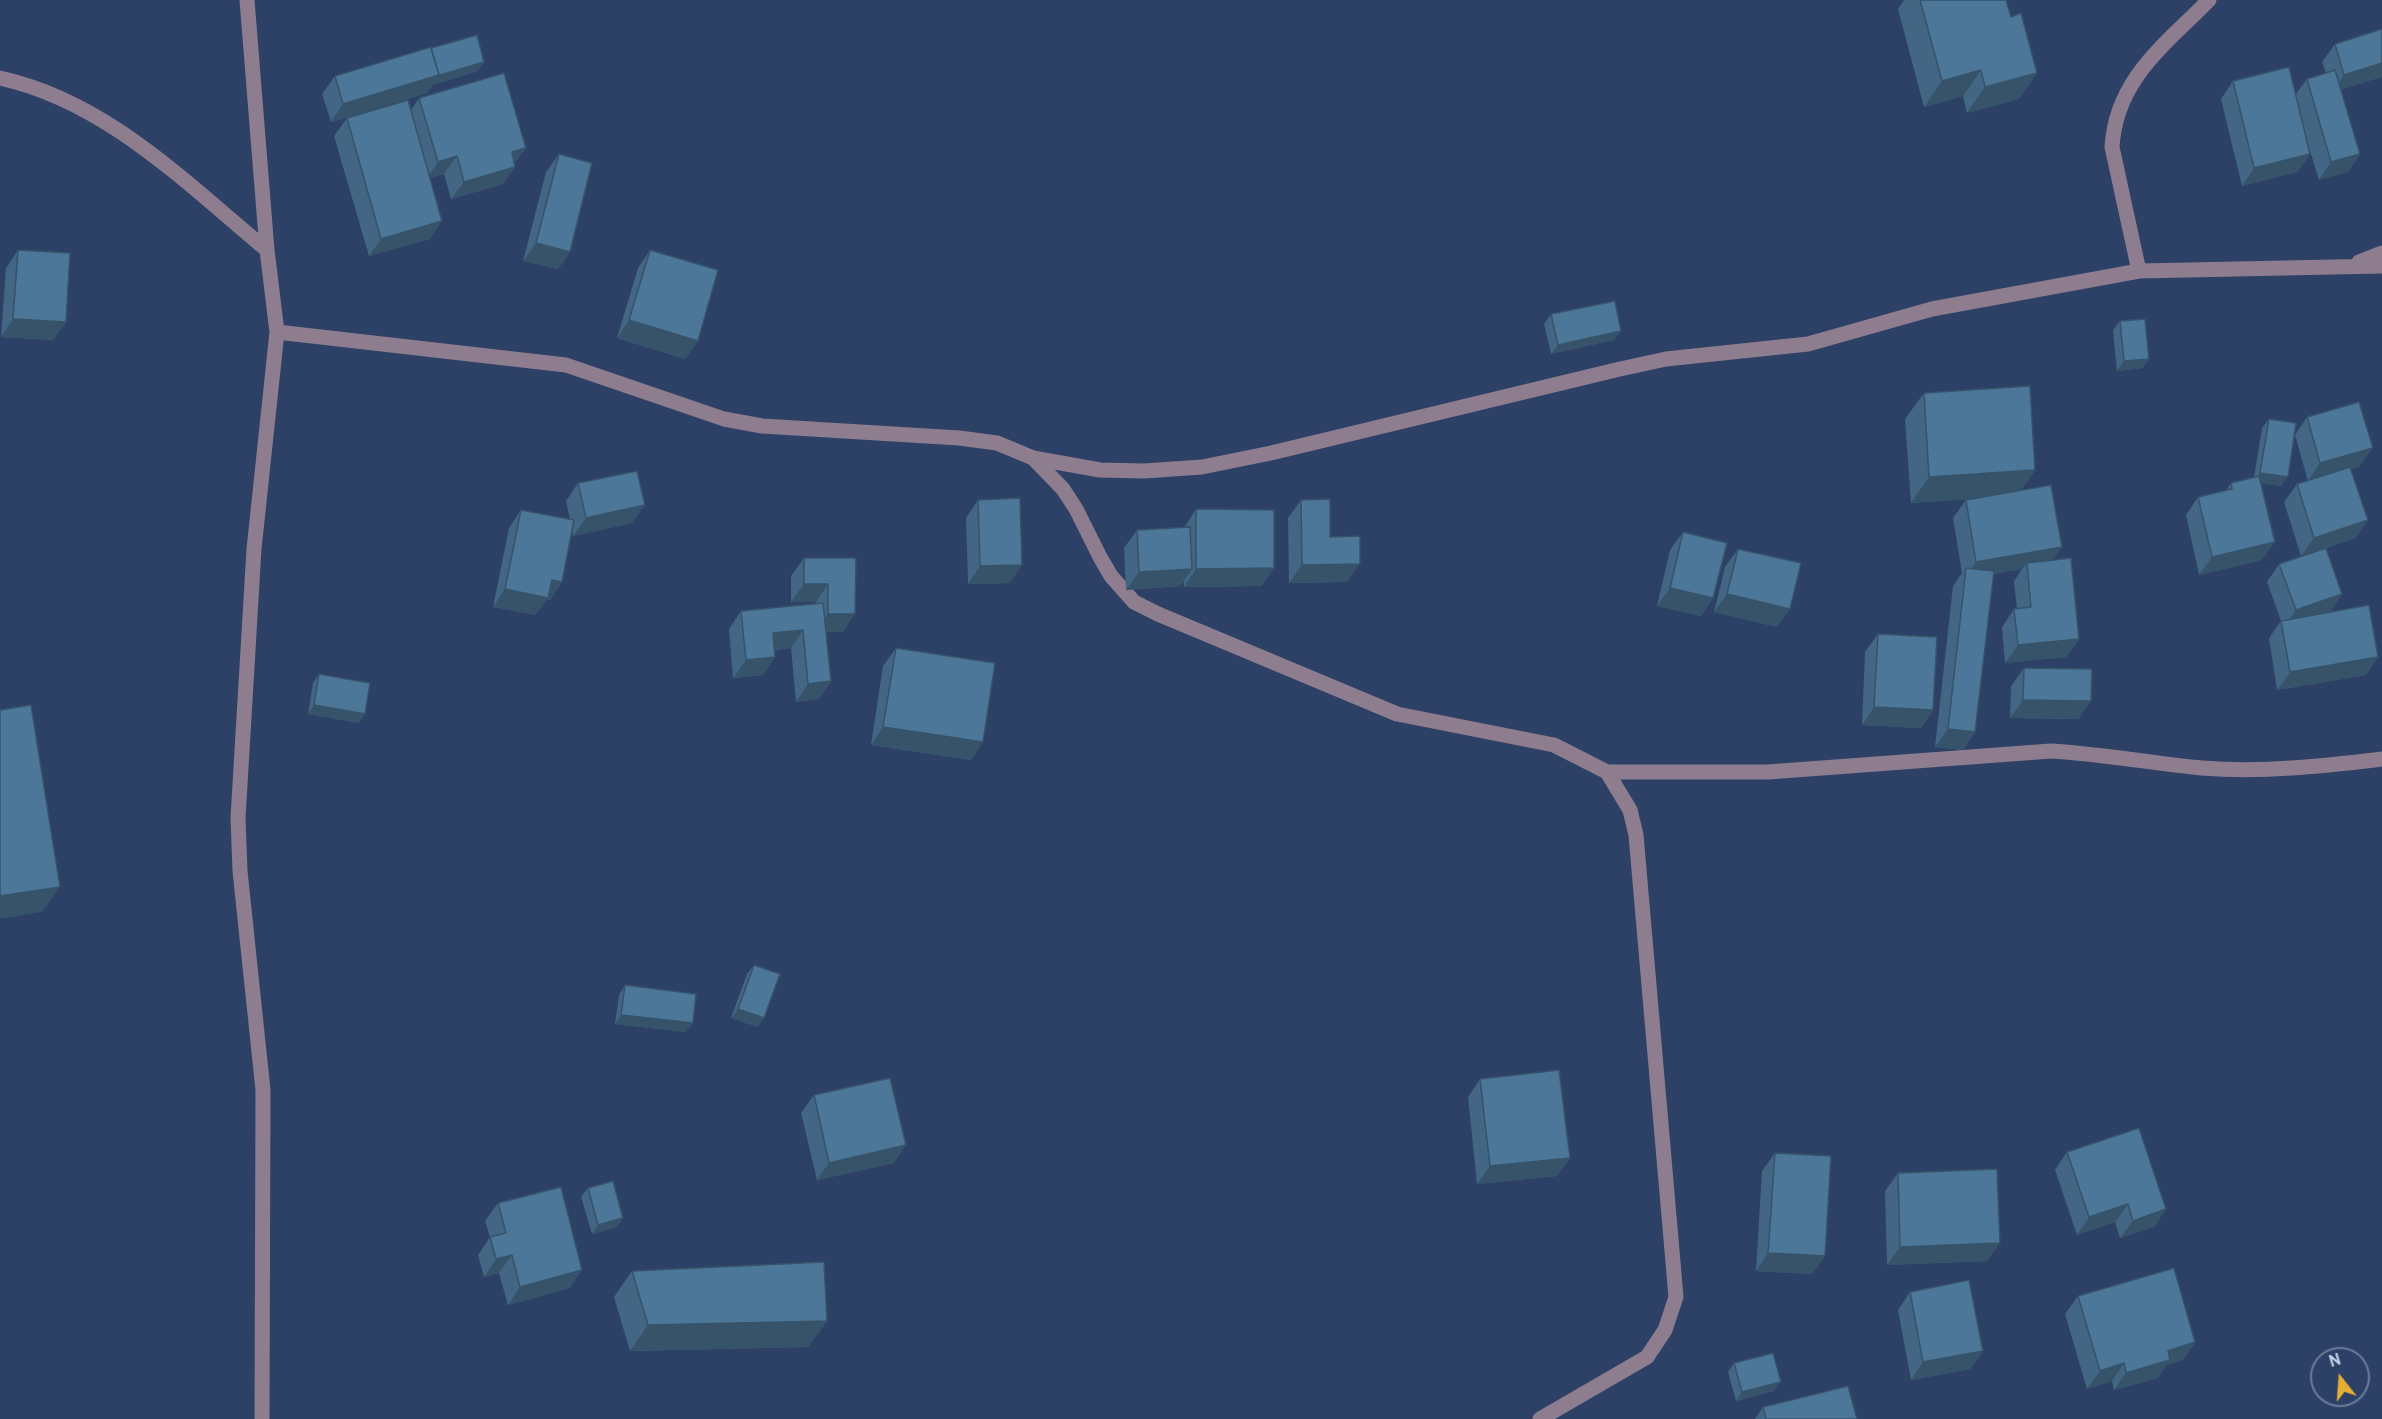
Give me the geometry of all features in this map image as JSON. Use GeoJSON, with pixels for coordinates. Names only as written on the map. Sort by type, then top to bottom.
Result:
{"type":"FeatureCollection","features":[{"type":"Feature","properties":{"kind":"street"},"geometry":{"type":"LineString","coordinates":[[247,0],[267,250],[277,332],[254,549],[238,818],[240,872],[263,1090],[262,1419]]}},
{"type":"Feature","properties":{"kind":"street"},"geometry":{"type":"LineString","coordinates":[[2139,271],[2112,147],[2113,126],[2119,105],[2133,80],[2209,0]]}},
{"type":"Feature","properties":{"kind":"street"},"geometry":{"type":"LineString","coordinates":[[0,78],[23,83],[81,108],[129,136],[267,250]]}},
{"type":"Feature","properties":{"kind":"street"},"geometry":{"type":"LineString","coordinates":[[2345,267],[2382,254]]}},
{"type":"Feature","properties":{"kind":"street"},"geometry":{"type":"LineString","coordinates":[[277,332],[566,365],[724,419],[762,426],[997,443],[1033,458],[1100,470],[1144,471],[1202,467],[1666,359],[1808,345],[1932,309],[2139,271],[2382,266]]}},
{"type":"Feature","properties":{"kind":"street"},"geometry":{"type":"LineString","coordinates":[[1033,458],[1063,489],[1077,509],[1111,576],[1134,602],[1169,619],[1397,714],[1554,746],[1607,771],[1768,772],[2051,751],[2096,754],[2203,768],[2254,770],[2292,769],[2382,759]]}},
{"type":"Feature","properties":{"kind":"street"},"geometry":{"type":"LineString","coordinates":[[1540,1419],[1647,1358],[1665,1330],[1676,1297],[1636,835],[1630,810],[1607,771]]}},
{"type":"Feature","properties":{"kind":"building"},"geometry":{"type":"Polygon","coordinates":[[[1920,0],[2006,0],[2011,17],[2021,13],[2037,73],[1985,87],[1981,70],[1942,81],[1920,0]]]}},
{"type":"Feature","properties":{"kind":"building"},"geometry":{"type":"Polygon","coordinates":[[[2382,29],[2382,63],[2344,75],[2335,44],[2382,29]]]}},
{"type":"Feature","properties":{"kind":"building"},"geometry":{"type":"Polygon","coordinates":[[[477,35],[484,62],[437,76],[439,75],[431,48],[477,35]]]}},
{"type":"Feature","properties":{"kind":"building"},"geometry":{"type":"Polygon","coordinates":[[[431,47],[439,75],[343,104],[335,76],[431,47]]]}},
{"type":"Feature","properties":{"kind":"building"},"geometry":{"type":"Polygon","coordinates":[[[2289,67],[2310,154],[2254,168],[2233,81],[2289,67]]]}},
{"type":"Feature","properties":{"kind":"building"},"geometry":{"type":"Polygon","coordinates":[[[2335,70],[2360,154],[2331,162],[2307,79],[2335,70]]]}},
{"type":"Feature","properties":{"kind":"building"},"geometry":{"type":"Polygon","coordinates":[[[504,73],[526,148],[512,152],[515,167],[464,182],[457,156],[438,162],[419,98],[504,73]]]}},
{"type":"Feature","properties":{"kind":"building"},"geometry":{"type":"Polygon","coordinates":[[[408,100],[442,221],[381,239],[347,118],[408,100]]]}},
{"type":"Feature","properties":{"kind":"building"},"geometry":{"type":"Polygon","coordinates":[[[559,154],[592,163],[570,252],[536,243],[559,154]]]}},
{"type":"Feature","properties":{"kind":"building"},"geometry":{"type":"Polygon","coordinates":[[[18,250],[70,253],[66,322],[13,319],[18,250]]]}},
{"type":"Feature","properties":{"kind":"building"},"geometry":{"type":"Polygon","coordinates":[[[650,250],[718,270],[698,341],[629,320],[650,250]]]}},
{"type":"Feature","properties":{"kind":"building"},"geometry":{"type":"Polygon","coordinates":[[[1615,301],[1621,331],[1558,345],[1551,314],[1615,301]]]}},
{"type":"Feature","properties":{"kind":"building"},"geometry":{"type":"Polygon","coordinates":[[[2145,319],[2149,359],[2124,361],[2120,321],[2145,319]]]}},
{"type":"Feature","properties":{"kind":"building"},"geometry":{"type":"Polygon","coordinates":[[[2030,386],[2035,470],[1929,477],[1924,393],[2030,386]]]}},
{"type":"Feature","properties":{"kind":"building"},"geometry":{"type":"Polygon","coordinates":[[[2359,402],[2373,448],[2320,463],[2307,417],[2359,402]]]}},
{"type":"Feature","properties":{"kind":"building"},"geometry":{"type":"Polygon","coordinates":[[[2269,419],[2296,423],[2288,477],[2260,473],[2269,419]]]}},
{"type":"Feature","properties":{"kind":"building"},"geometry":{"type":"Polygon","coordinates":[[[2350,467],[2368,520],[2314,538],[2297,484],[2350,467]]]}},
{"type":"Feature","properties":{"kind":"building"},"geometry":{"type":"Polygon","coordinates":[[[637,471],[645,505],[586,518],[578,483],[637,471]]]}},
{"type":"Feature","properties":{"kind":"building"},"geometry":{"type":"Polygon","coordinates":[[[2259,476],[2275,542],[2212,557],[2198,497],[2232,489],[2231,483],[2259,476]]]}},
{"type":"Feature","properties":{"kind":"building"},"geometry":{"type":"Polygon","coordinates":[[[2051,485],[2062,547],[1976,562],[1966,500],[2051,485]]]}},
{"type":"Feature","properties":{"kind":"building"},"geometry":{"type":"Polygon","coordinates":[[[1020,498],[1022,565],[980,566],[978,500],[1020,498]]]}},
{"type":"Feature","properties":{"kind":"building"},"geometry":{"type":"Polygon","coordinates":[[[1330,499],[1330,537],[1360,536],[1360,564],[1302,565],[1301,500],[1330,499]]]}},
{"type":"Feature","properties":{"kind":"building"},"geometry":{"type":"Polygon","coordinates":[[[1196,509],[1274,510],[1274,568],[1196,569],[1196,509]]]}},
{"type":"Feature","properties":{"kind":"building"},"geometry":{"type":"Polygon","coordinates":[[[521,510],[574,520],[562,582],[552,580],[548,598],[505,589],[521,510]]]}},
{"type":"Feature","properties":{"kind":"building"},"geometry":{"type":"Polygon","coordinates":[[[1190,527],[1192,569],[1139,572],[1137,530],[1190,527]]]}},
{"type":"Feature","properties":{"kind":"building"},"geometry":{"type":"Polygon","coordinates":[[[1683,532],[1727,543],[1713,598],[1670,588],[1683,532]]]}},
{"type":"Feature","properties":{"kind":"building"},"geometry":{"type":"Polygon","coordinates":[[[2326,548],[2342,594],[2296,610],[2279,564],[2326,548]]]}},
{"type":"Feature","properties":{"kind":"building"},"geometry":{"type":"Polygon","coordinates":[[[1738,549],[1801,563],[1790,609],[1727,594],[1738,549]]]}},
{"type":"Feature","properties":{"kind":"building"},"geometry":{"type":"Polygon","coordinates":[[[804,558],[856,558],[855,614],[828,614],[828,584],[804,584],[804,558]]]}},
{"type":"Feature","properties":{"kind":"building"},"geometry":{"type":"Polygon","coordinates":[[[2071,558],[2079,639],[2018,645],[2014,609],[2031,607],[2027,563],[2071,558]]]}},
{"type":"Feature","properties":{"kind":"building"},"geometry":{"type":"Polygon","coordinates":[[[1966,568],[1994,571],[1975,732],[1948,729],[1966,568]]]}},
{"type":"Feature","properties":{"kind":"building"},"geometry":{"type":"Polygon","coordinates":[[[823,603],[831,681],[808,684],[803,630],[773,633],[775,657],[746,660],[741,611],[823,603]]]}},
{"type":"Feature","properties":{"kind":"building"},"geometry":{"type":"Polygon","coordinates":[[[2369,605],[2378,657],[2290,672],[2281,621],[2369,605]]]}},
{"type":"Feature","properties":{"kind":"building"},"geometry":{"type":"Polygon","coordinates":[[[1878,634],[1937,637],[1933,710],[1874,707],[1878,634]]]}},
{"type":"Feature","properties":{"kind":"building"},"geometry":{"type":"Polygon","coordinates":[[[896,648],[995,663],[983,742],[883,727],[896,648]]]}},
{"type":"Feature","properties":{"kind":"building"},"geometry":{"type":"Polygon","coordinates":[[[2024,668],[2092,669],[2091,701],[2023,700],[2024,668]]]}},
{"type":"Feature","properties":{"kind":"building"},"geometry":{"type":"Polygon","coordinates":[[[319,674],[370,683],[365,714],[314,705],[319,674]]]}},
{"type":"Feature","properties":{"kind":"building"},"geometry":{"type":"Polygon","coordinates":[[[31,705],[60,887],[0,896],[0,710],[31,705]]]}},
{"type":"Feature","properties":{"kind":"building"},"geometry":{"type":"Polygon","coordinates":[[[754,965],[780,974],[764,1018],[738,1009],[754,965]]]}},
{"type":"Feature","properties":{"kind":"building"},"geometry":{"type":"Polygon","coordinates":[[[625,985],[696,994],[693,1023],[621,1015],[625,985]]]}},
{"type":"Feature","properties":{"kind":"building"},"geometry":{"type":"Polygon","coordinates":[[[1559,1070],[1570,1158],[1490,1166],[1480,1079],[1559,1070]]]}},
{"type":"Feature","properties":{"kind":"building"},"geometry":{"type":"Polygon","coordinates":[[[890,1078],[906,1145],[829,1163],[814,1095],[890,1078]]]}},
{"type":"Feature","properties":{"kind":"building"},"geometry":{"type":"Polygon","coordinates":[[[2139,1128],[2166,1209],[2133,1221],[2128,1204],[2089,1217],[2067,1152],[2139,1128]]]}},
{"type":"Feature","properties":{"kind":"building"},"geometry":{"type":"Polygon","coordinates":[[[1775,1153],[1831,1156],[1825,1256],[1768,1253],[1775,1153]]]}},
{"type":"Feature","properties":{"kind":"building"},"geometry":{"type":"Polygon","coordinates":[[[1997,1169],[2000,1243],[1900,1247],[1898,1173],[1997,1169]]]}},
{"type":"Feature","properties":{"kind":"building"},"geometry":{"type":"Polygon","coordinates":[[[613,1181],[623,1218],[598,1225],[588,1188],[613,1181]]]}},
{"type":"Feature","properties":{"kind":"building"},"geometry":{"type":"Polygon","coordinates":[[[561,1187],[582,1270],[520,1287],[512,1255],[496,1259],[490,1237],[506,1233],[498,1203],[561,1187]]]}},
{"type":"Feature","properties":{"kind":"building"},"geometry":{"type":"Polygon","coordinates":[[[824,1262],[827,1321],[648,1325],[632,1271],[824,1262]]]}},
{"type":"Feature","properties":{"kind":"building"},"geometry":{"type":"Polygon","coordinates":[[[2174,1268],[2195,1342],[2168,1351],[2170,1360],[2126,1373],[2124,1363],[2100,1371],[2078,1296],[2174,1268]]]}},
{"type":"Feature","properties":{"kind":"building"},"geometry":{"type":"Polygon","coordinates":[[[1969,1280],[1983,1351],[1923,1362],[1910,1292],[1969,1280]]]}},
{"type":"Feature","properties":{"kind":"building"},"geometry":{"type":"Polygon","coordinates":[[[1773,1353],[1781,1382],[1742,1392],[1734,1363],[1773,1353]]]}},
{"type":"Feature","properties":{"kind":"building"},"geometry":{"type":"Polygon","coordinates":[[[1848,1386],[1857,1419],[1766,1419],[1763,1407],[1848,1386]]]}}]}
